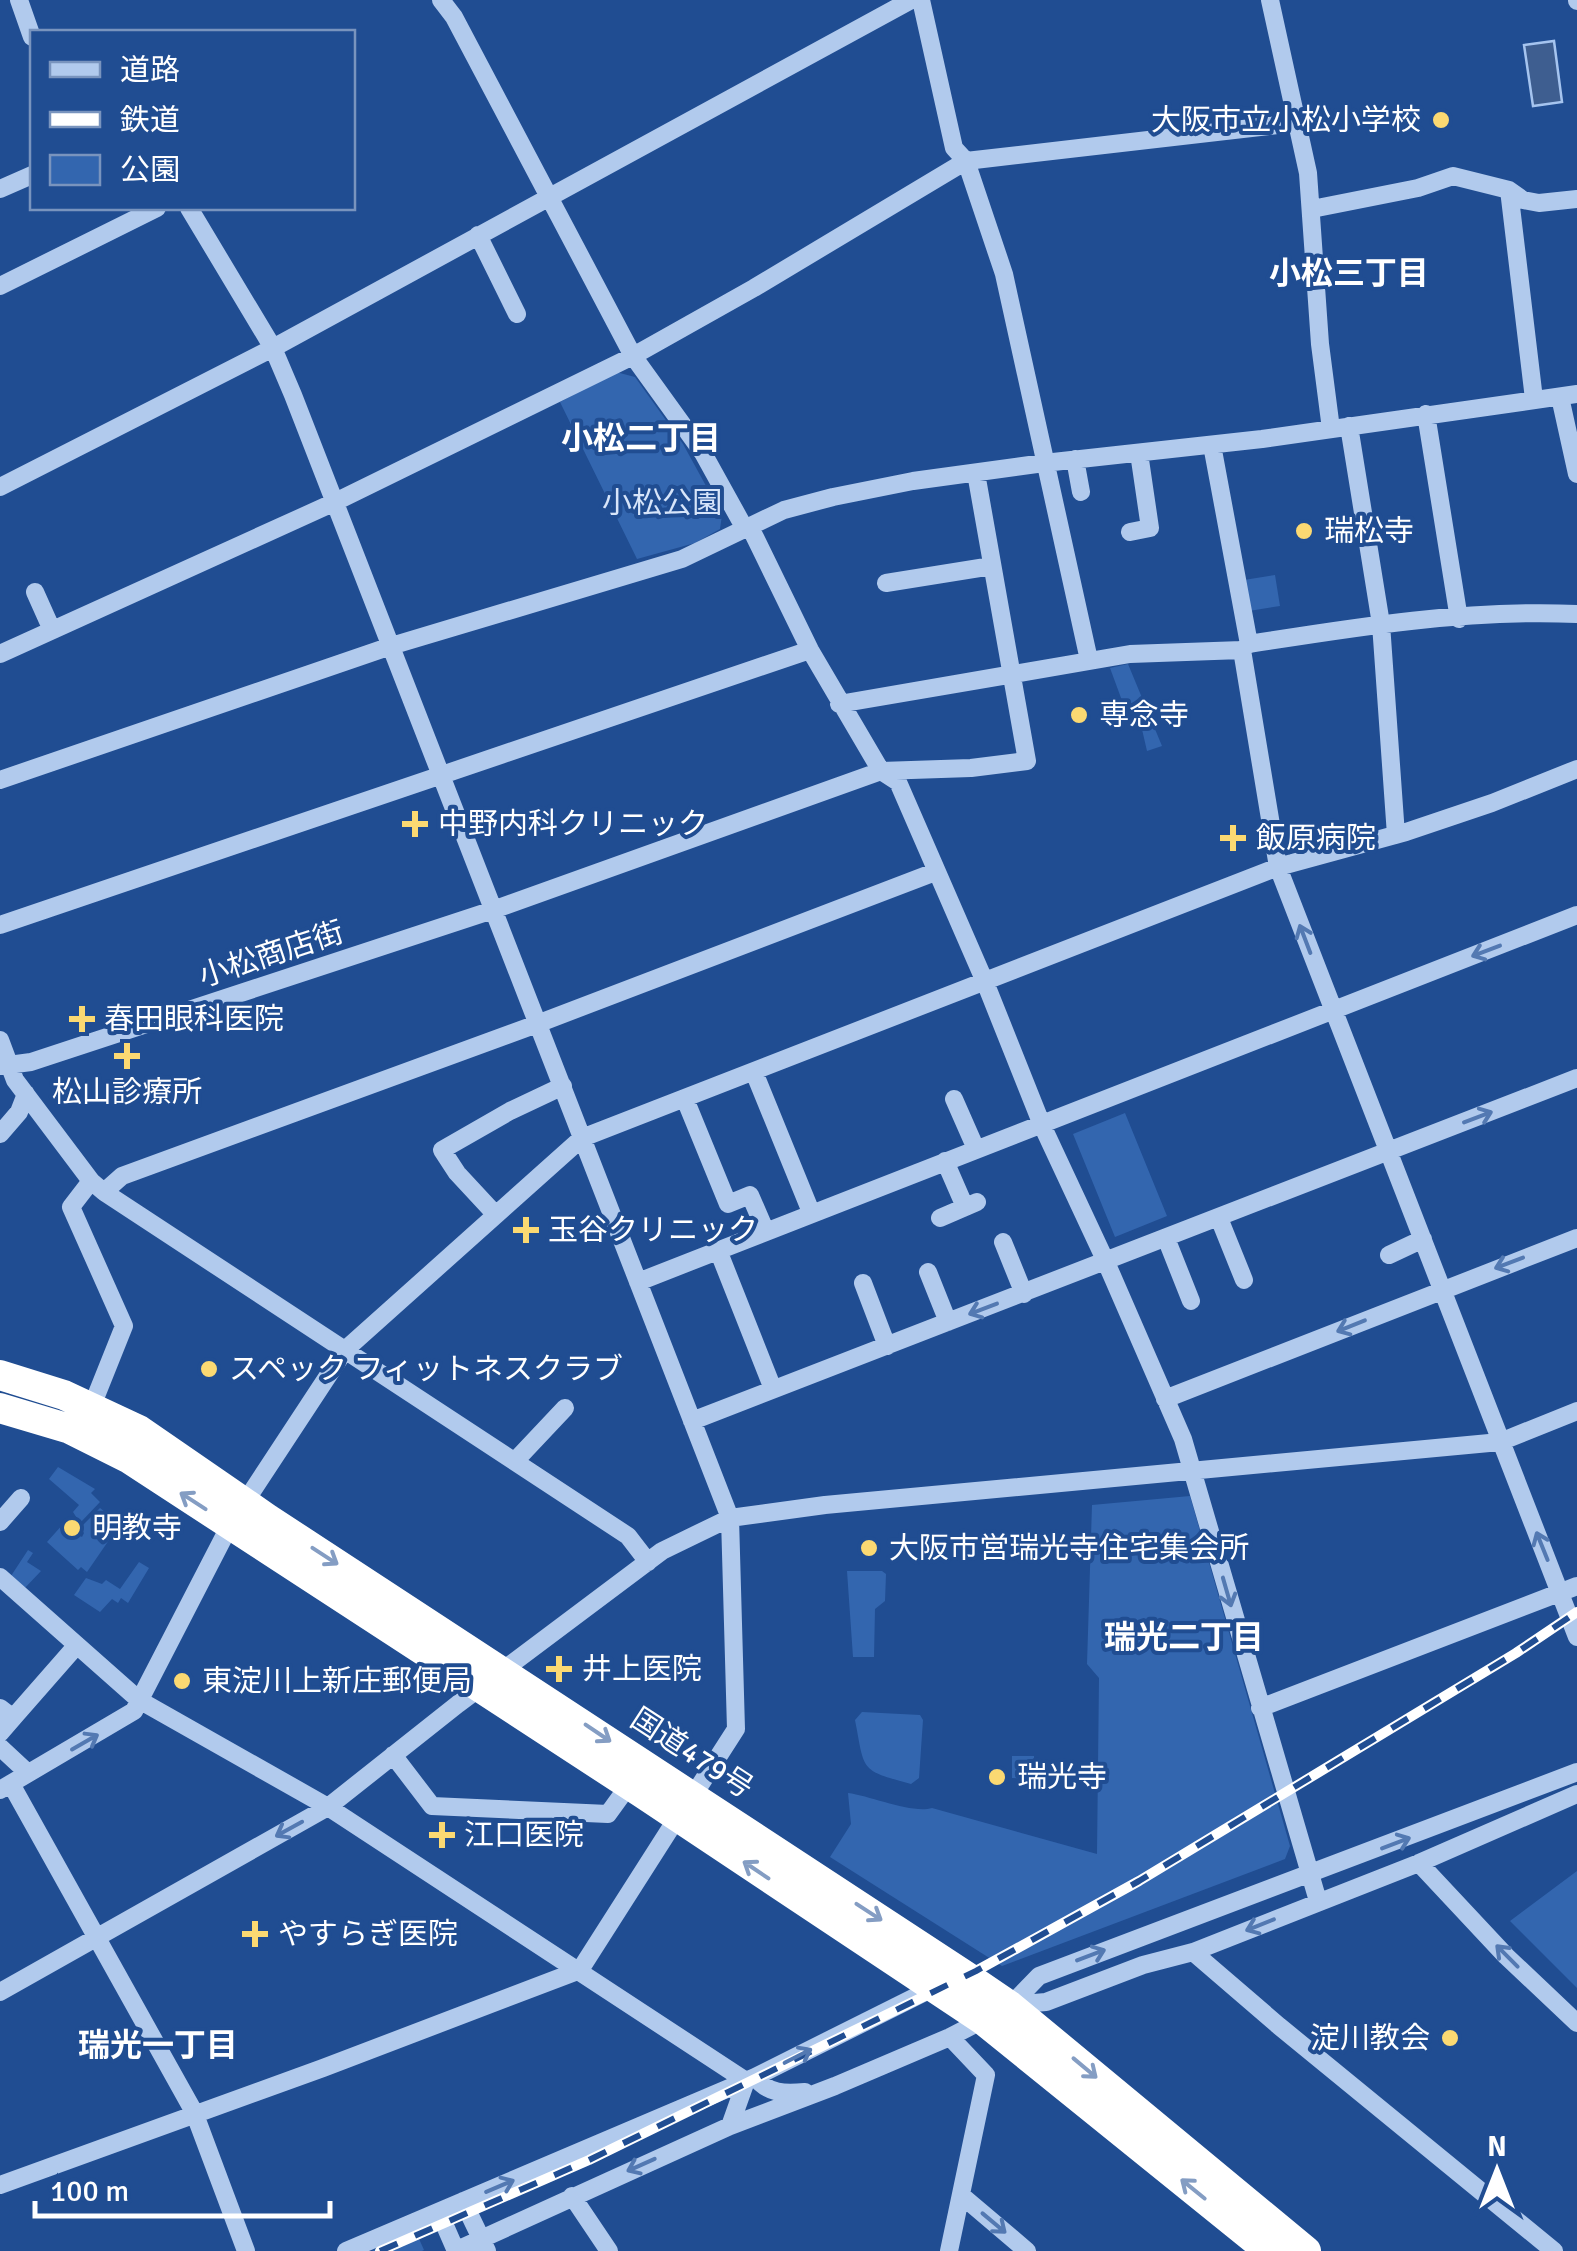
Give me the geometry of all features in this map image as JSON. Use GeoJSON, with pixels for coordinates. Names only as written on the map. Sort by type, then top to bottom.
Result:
{"type":"FeatureCollection","features":[{"type":"Feature","properties":{"kind":"highway","name":"国道479号"},"geometry":{"type":"LineString","coordinates":[[0,1375],[92,1406],[139,1430],[237,1513]]}},
{"type":"Feature","properties":{"kind":"highway","name":"国道479号"},"geometry":{"type":"LineString","coordinates":[[0,1408],[40,1418],[100,1442],[237,1513],[685,1807],[1010,2006],[1306,2251]]}},
{"type":"Feature","properties":{"kind":"highway","name":"国道479号"},"geometry":{"type":"LineString","coordinates":[[492,1680],[629,1785],[685,1807],[933,1988],[983,2020],[1269,2251]]}},
{"type":"Feature","properties":{"kind":"street"},"geometry":{"type":"LineString","coordinates":[[19,0],[30,30]]}},
{"type":"Feature","properties":{"kind":"street"},"geometry":{"type":"LineString","coordinates":[[441,0],[550,195],[633,356],[703,452],[748,528],[839,704],[849,714],[882,771],[898,782],[1193,1471],[1318,1901]]}},
{"type":"Feature","properties":{"kind":"street"},"geometry":{"type":"LineString","coordinates":[[0,487],[273,348],[911,0]]}},
{"type":"Feature","properties":{"kind":"street"},"geometry":{"type":"LineString","coordinates":[[921,0],[954,148],[966,161],[1004,274],[1088,660]]}},
{"type":"Feature","properties":{"kind":"street"},"geometry":{"type":"LineString","coordinates":[[1270,0],[1308,172],[1320,344],[1380,624],[1396,835]]}},
{"type":"Feature","properties":{"kind":"street"},"geometry":{"type":"LineString","coordinates":[[0,654],[335,502],[633,356],[966,161],[1295,123]]}},
{"type":"Feature","properties":{"kind":"street"},"geometry":{"type":"LineString","coordinates":[[0,189],[30,176]]}},
{"type":"Feature","properties":{"kind":"street"},"geometry":{"type":"LineString","coordinates":[[1312,210],[1418,188],[1453,176],[1509,190],[1522,200],[1539,203],[1577,199]]}},
{"type":"Feature","properties":{"kind":"street"},"geometry":{"type":"LineString","coordinates":[[1509,190],[1534,399]]}},
{"type":"Feature","properties":{"kind":"street"},"geometry":{"type":"LineString","coordinates":[[0,286],[153,210]]}},
{"type":"Feature","properties":{"kind":"street"},"geometry":{"type":"LineString","coordinates":[[0,2185],[580,1970],[736,1730],[730,1518],[273,348],[191,210]]}},
{"type":"Feature","properties":{"kind":"street"},"geometry":{"type":"LineString","coordinates":[[478,235],[518,314]]}},
{"type":"Feature","properties":{"kind":"street"},"geometry":{"type":"LineString","coordinates":[[0,780],[391,646],[682,559],[784,510],[913,481],[1568,396],[1577,474]]}},
{"type":"Feature","properties":{"kind":"street"},"geometry":{"type":"LineString","coordinates":[[1426,414],[1459,619]]}},
{"type":"Feature","properties":{"kind":"street"},"geometry":{"type":"LineString","coordinates":[[1212,445],[1278,867],[1500,1442],[1569,1590],[1577,1637]]}},
{"type":"Feature","properties":{"kind":"street"},"geometry":{"type":"LineString","coordinates":[[1130,532],[1150,528],[1139,452]]}},
{"type":"Feature","properties":{"kind":"street"},"geometry":{"type":"LineString","coordinates":[[1074,459],[1081,492]]}},
{"type":"Feature","properties":{"kind":"street"},"geometry":{"type":"LineString","coordinates":[[976,474],[1010,672]]}},
{"type":"Feature","properties":{"kind":"street"},"geometry":{"type":"LineString","coordinates":[[886,584],[992,566]]}},
{"type":"Feature","properties":{"kind":"street"},"geometry":{"type":"LineString","coordinates":[[35,592],[52,630]]}},
{"type":"Feature","properties":{"kind":"street"},"geometry":{"type":"LineString","coordinates":[[839,704],[1130,654],[1246,647],[1380,624],[1506,613],[1577,614]]}},
{"type":"Feature","properties":{"kind":"street"},"geometry":{"type":"LineString","coordinates":[[0,926],[810,650]]}},
{"type":"Feature","properties":{"kind":"street","name":"小松商店街"},"geometry":{"type":"LineString","coordinates":[[4,1066],[31,1062],[493,910],[882,771],[970,768],[1027,761],[1010,672]]}},
{"type":"Feature","properties":{"kind":"street"},"geometry":{"type":"LineString","coordinates":[[246,2251],[194,2112],[96,1936],[5,1787],[129,1716],[237,1513],[345,1350],[582,1138],[1278,867],[1396,835],[1577,769]]}},
{"type":"Feature","properties":{"kind":"street"},"geometry":{"type":"LineString","coordinates":[[92,1406],[124,1326],[70,1207],[98,1187],[935,872]]}},
{"type":"Feature","properties":{"kind":"street"},"geometry":{"type":"LineString","coordinates":[[638,1282],[1577,915]]}},
{"type":"Feature","properties":{"kind":"street"},"geometry":{"type":"LineString","coordinates":[[0,1040],[4,1066],[98,1187],[628,1536],[648,1562]]}},
{"type":"Feature","properties":{"kind":"street"},"geometry":{"type":"LineString","coordinates":[[754,1072],[811,1212]]}},
{"type":"Feature","properties":{"kind":"street"},"geometry":{"type":"LineString","coordinates":[[692,1421],[1577,1078]]}},
{"type":"Feature","properties":{"kind":"street"},"geometry":{"type":"LineString","coordinates":[[496,1215],[457,1173],[442,1150],[563,1086]]}},
{"type":"Feature","properties":{"kind":"street"},"geometry":{"type":"LineString","coordinates":[[0,1134],[19,1112],[26,1094]]}},
{"type":"Feature","properties":{"kind":"street"},"geometry":{"type":"LineString","coordinates":[[685,1100],[728,1204],[750,1195],[766,1232]]}},
{"type":"Feature","properties":{"kind":"street"},"geometry":{"type":"LineString","coordinates":[[954,1100],[976,1149]]}},
{"type":"Feature","properties":{"kind":"street"},"geometry":{"type":"LineString","coordinates":[[940,1218],[971,1205],[945,1161]]}},
{"type":"Feature","properties":{"kind":"street"},"geometry":{"type":"LineString","coordinates":[[1219,1218],[1244,1280]]}},
{"type":"Feature","properties":{"kind":"street"},"geometry":{"type":"LineString","coordinates":[[1166,1238],[1191,1300]]}},
{"type":"Feature","properties":{"kind":"street"},"geometry":{"type":"LineString","coordinates":[[1164,1400],[1577,1238]]}},
{"type":"Feature","properties":{"kind":"street"},"geometry":{"type":"LineString","coordinates":[[1389,1255],[1423,1239]]}},
{"type":"Feature","properties":{"kind":"street"},"geometry":{"type":"LineString","coordinates":[[1004,1242],[1024,1294]]}},
{"type":"Feature","properties":{"kind":"street"},"geometry":{"type":"LineString","coordinates":[[718,1250],[772,1389]]}},
{"type":"Feature","properties":{"kind":"street"},"geometry":{"type":"LineString","coordinates":[[928,1272],[948,1322]]}},
{"type":"Feature","properties":{"kind":"street"},"geometry":{"type":"LineString","coordinates":[[863,1283],[887,1346]]}},
{"type":"Feature","properties":{"kind":"street"},"geometry":{"type":"LineString","coordinates":[[516,1460],[565,1408]]}},
{"type":"Feature","properties":{"kind":"street"},"geometry":{"type":"LineString","coordinates":[[0,1992],[328,1808],[393,1754],[648,1562],[678,1542],[730,1518],[1500,1442],[1577,1412]]}},
{"type":"Feature","properties":{"kind":"street"},"geometry":{"type":"LineString","coordinates":[[0,1522],[21,1498]]}},
{"type":"Feature","properties":{"kind":"street"},"geometry":{"type":"LineString","coordinates":[[0,1577],[140,1700],[328,1808],[580,1970],[654,2023],[778,2093],[835,2086]]}},
{"type":"Feature","properties":{"kind":"street"},"geometry":{"type":"LineString","coordinates":[[1260,1708],[1569,1590]]}},
{"type":"Feature","properties":{"kind":"street"},"geometry":{"type":"LineString","coordinates":[[4,1720],[77,1645]]}},
{"type":"Feature","properties":{"kind":"street"},"geometry":{"type":"LineString","coordinates":[[0,1747],[28,1774]]}},
{"type":"Feature","properties":{"kind":"street"},"geometry":{"type":"LineString","coordinates":[[393,1754],[432,1806],[608,1814],[629,1785]]}},
{"type":"Feature","properties":{"kind":"street"},"geometry":{"type":"LineString","coordinates":[[439,2212],[456,2251],[483,2245],[572,2196],[950,2036],[1010,2006],[1039,1976],[1577,1772]]}},
{"type":"Feature","properties":{"kind":"street"},"geometry":{"type":"LineString","coordinates":[[1010,2006],[1046,2002],[1143,1965],[1193,1952],[1419,1863],[1577,1794]]}},
{"type":"Feature","properties":{"kind":"street"},"geometry":{"type":"LineString","coordinates":[[1419,1863],[1506,1956],[1577,2023]]}},
{"type":"Feature","properties":{"kind":"street"},"geometry":{"type":"LineString","coordinates":[[1193,1952],[1554,2251]]}},
{"type":"Feature","properties":{"kind":"street"},"geometry":{"type":"LineString","coordinates":[[346,2251],[751,2079],[933,1988]]}},
{"type":"Feature","properties":{"kind":"street"},"geometry":{"type":"LineString","coordinates":[[949,2251],[986,2075],[950,2036]]}},
{"type":"Feature","properties":{"kind":"street"},"geometry":{"type":"LineString","coordinates":[[730,2126],[751,2079]]}},
{"type":"Feature","properties":{"kind":"street"},"geometry":{"type":"LineString","coordinates":[[572,2196],[610,2251]]}},
{"type":"Feature","properties":{"kind":"street"},"geometry":{"type":"LineString","coordinates":[[962,2196],[1027,2251]]}},
{"type":"Feature","properties":{"kind":"street"},"geometry":{"type":"LineString","coordinates":[[463,2201],[483,2245]]}},
{"type":"Feature","properties":{"kind":"green space","name":"小松公園"},"geometry":{"type":"Polygon","coordinates":[[[616,372],[635,377],[683,444],[722,515],[720,529],[695,543],[637,559],[560,402],[616,372]]]}},
{"type":"Feature","properties":{"kind":"green space"},"geometry":{"type":"Polygon","coordinates":[[[1275,575],[1280,606],[1249,611],[1244,580],[1275,575]]]}},
{"type":"Feature","properties":{"kind":"green space"},"geometry":{"type":"Polygon","coordinates":[[[1128,664],[1162,746],[1147,751],[1141,725],[1135,725],[1131,705],[1124,706],[1110,668],[1128,664]]]}},
{"type":"Feature","properties":{"kind":"green space"},"geometry":{"type":"Polygon","coordinates":[[[1125,1113],[1167,1216],[1115,1237],[1073,1134],[1125,1113]]]}},
{"type":"Feature","properties":{"kind":"green space"},"geometry":{"type":"Polygon","coordinates":[[[58,1467],[95,1489],[91,1493],[100,1502],[80,1523],[73,1512],[79,1505],[49,1479],[58,1467]]]}},
{"type":"Feature","properties":{"kind":"green space"},"geometry":{"type":"Polygon","coordinates":[[[1190,1496],[1290,1846],[1285,1859],[1002,1966],[830,1857],[851,1824],[848,1793],[903,1807],[932,1808],[1097,1854],[1099,1678],[1087,1664],[1092,1505],[1190,1496]]]}},
{"type":"Feature","properties":{"kind":"green space"},"geometry":{"type":"Polygon","coordinates":[[[100,1508],[120,1524],[87,1572],[81,1567],[78,1570],[47,1542],[64,1523],[71,1524],[69,1529],[82,1537],[80,1528],[100,1508]]]}},
{"type":"Feature","properties":{"kind":"green space"},"geometry":{"type":"Polygon","coordinates":[[[28,1550],[33,1553],[27,1562],[41,1571],[22,1591],[9,1579],[28,1550]]]}},
{"type":"Feature","properties":{"kind":"green space"},"geometry":{"type":"Polygon","coordinates":[[[139,1562],[149,1568],[128,1603],[121,1598],[118,1603],[112,1599],[100,1612],[74,1595],[86,1578],[102,1584],[106,1580],[120,1589],[139,1562]]]}},
{"type":"Feature","properties":{"kind":"green space"},"geometry":{"type":"Polygon","coordinates":[[[847,1571],[886,1574],[885,1601],[875,1609],[874,1657],[853,1657],[847,1571]]]}},
{"type":"Feature","properties":{"kind":"green space"},"geometry":{"type":"Polygon","coordinates":[[[862,1712],[920,1715],[923,1720],[919,1778],[911,1784],[867,1766],[855,1720],[862,1712]]]}},
{"type":"Feature","properties":{"kind":"green space"},"geometry":{"type":"Polygon","coordinates":[[[1012,1756],[1034,1756],[1034,1779],[1012,1778],[1012,1756]]]}},
{"type":"Feature","properties":{"kind":"green space"},"geometry":{"type":"Polygon","coordinates":[[[1577,1871],[1577,1988],[1510,1921],[1577,1871]]]}},
{"type":"Feature","properties":{"kind":"green space"},"geometry":{"type":"Polygon","coordinates":[[[416,2232],[422,2251],[372,2251],[416,2232]]]}},
{"type":"Feature","properties":{"kind":"shaded area"},"geometry":{"type":"Polygon","coordinates":[[[1554,41],[1562,102],[1533,106],[1524,45],[1554,41]]]}},
{"type":"Feature","properties":{"kind":"railway"},"geometry":{"type":"LineString","coordinates":[[380,2251],[589,2160],[976,1971],[1139,1881],[1516,1653],[1577,1612]]}},
{"type":"Feature","properties":{"kind":"place","name":"大阪市立小松小学校"},"geometry":{"type":"Point","coordinates":[1441,120]}},
{"type":"Feature","properties":{"kind":"place","name":"瑞松寺"},"geometry":{"type":"Point","coordinates":[1304,531]}},
{"type":"Feature","properties":{"kind":"place","name":"専念寺"},"geometry":{"type":"Point","coordinates":[1079,715]}},
{"type":"Feature","properties":{"kind":"place","name":"中野内科クリニック"},"geometry":{"type":"Point","coordinates":[415,824]}},
{"type":"Feature","properties":{"kind":"place","name":"飯原病院"},"geometry":{"type":"Point","coordinates":[1233,838]}},
{"type":"Feature","properties":{"kind":"place","name":"春田眼科医院"},"geometry":{"type":"Point","coordinates":[82,1019]}},
{"type":"Feature","properties":{"kind":"place","name":"松山診療所"},"geometry":{"type":"Point","coordinates":[127,1056]}},
{"type":"Feature","properties":{"kind":"place","name":"玉谷クリニック"},"geometry":{"type":"Point","coordinates":[526,1230]}},
{"type":"Feature","properties":{"kind":"place","name":"スペック フィットネスクラブ"},"geometry":{"type":"Point","coordinates":[209,1369]}},
{"type":"Feature","properties":{"kind":"place","name":"明教寺"},"geometry":{"type":"Point","coordinates":[72,1528]}},
{"type":"Feature","properties":{"kind":"place","name":"大阪市営瑞光寺住宅集会所"},"geometry":{"type":"Point","coordinates":[869,1548]}},
{"type":"Feature","properties":{"kind":"place","name":"井上医院"},"geometry":{"type":"Point","coordinates":[559,1669]}},
{"type":"Feature","properties":{"kind":"place","name":"東淀川上新庄郵便局"},"geometry":{"type":"Point","coordinates":[182,1681]}},
{"type":"Feature","properties":{"kind":"place","name":"瑞光寺"},"geometry":{"type":"Point","coordinates":[997,1777]}},
{"type":"Feature","properties":{"kind":"place","name":"江口医院"},"geometry":{"type":"Point","coordinates":[442,1835]}},
{"type":"Feature","properties":{"kind":"place","name":"やすらぎ医院"},"geometry":{"type":"Point","coordinates":[255,1934]}},
{"type":"Feature","properties":{"kind":"place","name":"淀川教会"},"geometry":{"type":"Point","coordinates":[1450,2038]}},
{"type":"Feature","properties":{"kind":"district","name":"小松三丁目"},"geometry":{"type":"Point","coordinates":[1349,273]}},
{"type":"Feature","properties":{"kind":"district","name":"小松二丁目"},"geometry":{"type":"Point","coordinates":[641,438]}},
{"type":"Feature","properties":{"kind":"district","name":"瑞光二丁目"},"geometry":{"type":"Point","coordinates":[1184,1637]}},
{"type":"Feature","properties":{"kind":"district","name":"瑞光一丁目"},"geometry":{"type":"Point","coordinates":[158,2045]}}]}
